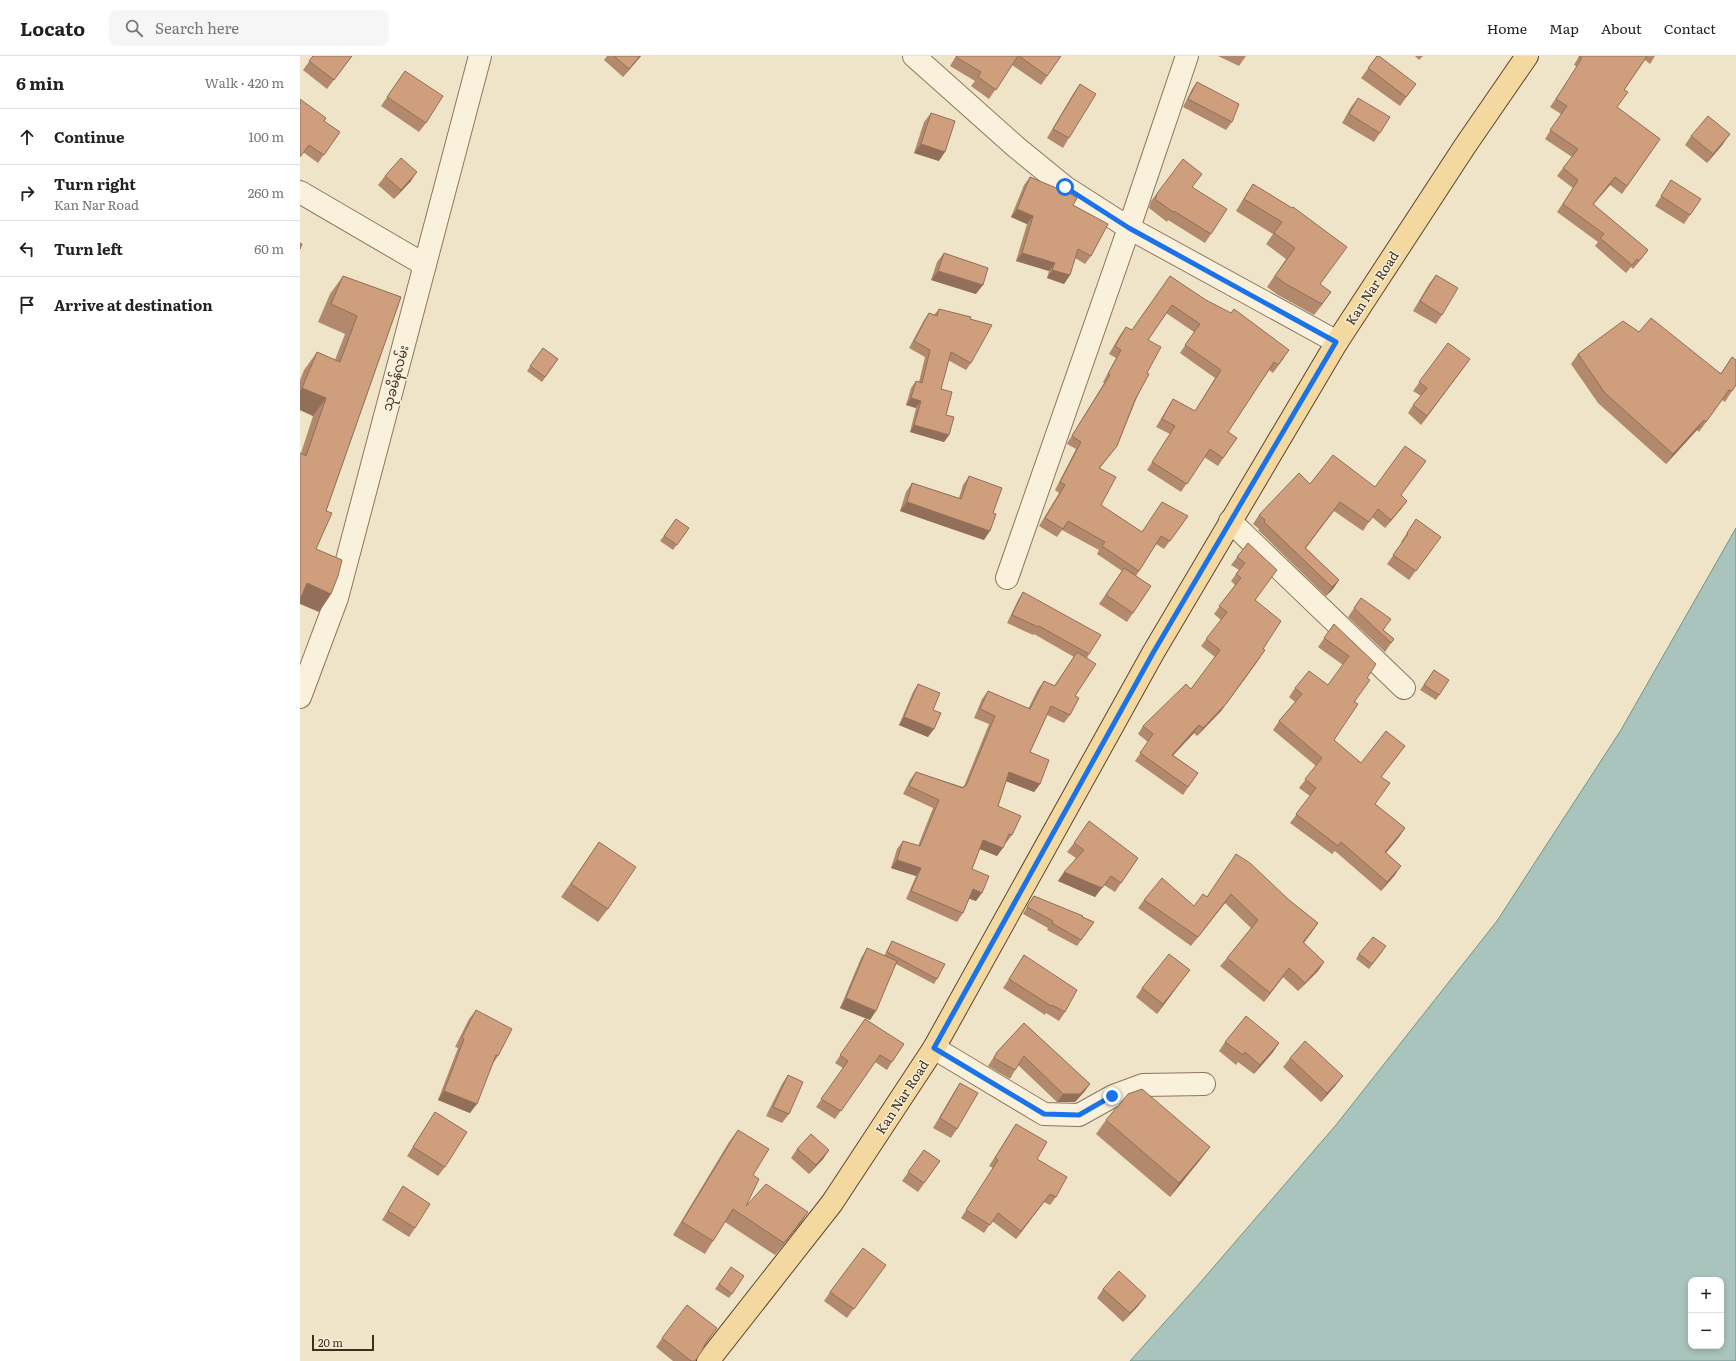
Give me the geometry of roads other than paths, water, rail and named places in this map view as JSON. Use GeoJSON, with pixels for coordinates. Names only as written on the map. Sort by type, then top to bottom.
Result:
{"type":"FeatureCollection","features":[{"type":"Feature","properties":{"kind":"main road","name":"Kan Nar Road"},"geometry":{"type":"LineString","coordinates":[[708,1361],[832,1203],[934,1048],[1153,653],[1336,342],[1465,146],[1527,56]]}},
{"type":"Feature","properties":{"kind":"street","name":"သုခမိန်လမ်း"},"geometry":{"type":"LineString","coordinates":[[300,697],[337,598],[480,56]]}},
{"type":"Feature","properties":{"kind":"street"},"geometry":{"type":"LineString","coordinates":[[914,56],[1016,147],[1065,187],[1129,228],[1336,342]]}},
{"type":"Feature","properties":{"kind":"street"},"geometry":{"type":"LineString","coordinates":[[1007,578],[1129,228],[1187,56]]}},
{"type":"Feature","properties":{"kind":"street"},"geometry":{"type":"LineString","coordinates":[[300,192],[425,265]]}},
{"type":"Feature","properties":{"kind":"street"},"geometry":{"type":"LineString","coordinates":[[1230,521],[1404,688]]}},
{"type":"Feature","properties":{"kind":"street"},"geometry":{"type":"LineString","coordinates":[[934,1048],[1044,1114],[1079,1115],[1112,1096],[1143,1085],[1204,1084]]}},
{"type":"Feature","properties":{"kind":"water"},"geometry":{"type":"Polygon","coordinates":[[[1736,528],[1736,1361],[1130,1361],[1199,1284],[1336,1125],[1497,921],[1621,730],[1736,528]]]}}]}
